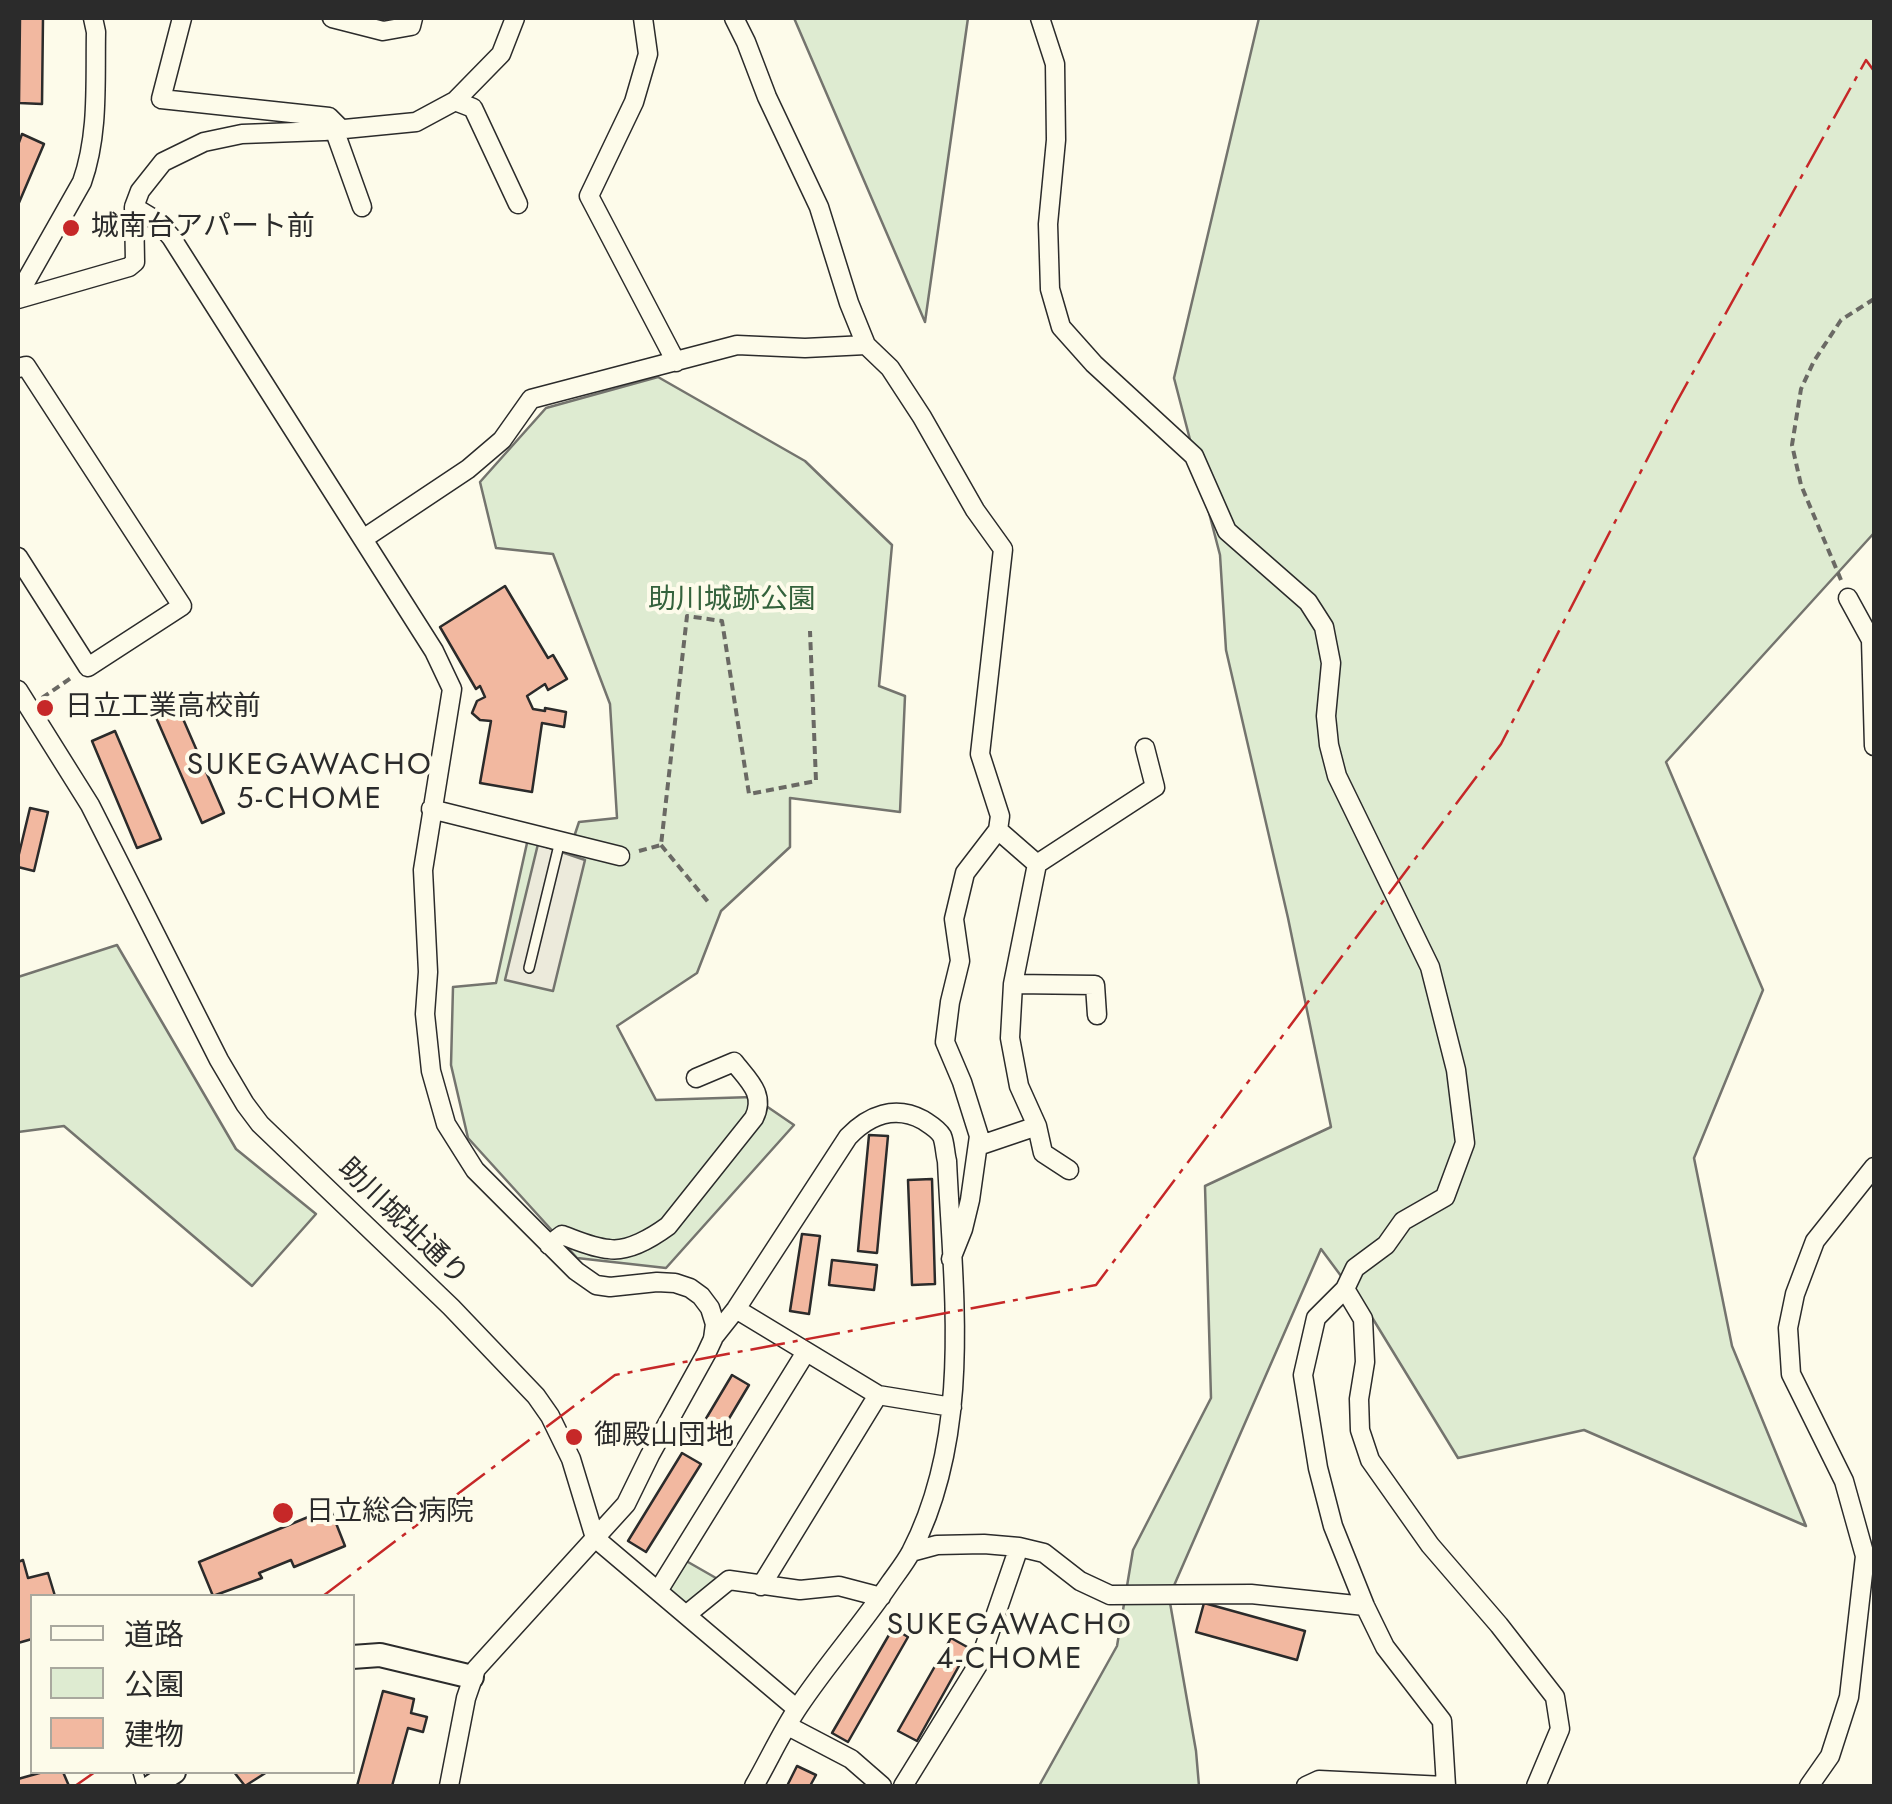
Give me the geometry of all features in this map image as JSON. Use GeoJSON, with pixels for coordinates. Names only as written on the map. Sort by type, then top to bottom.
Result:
{"type":"FeatureCollection","features":[{"type":"Feature","properties":{"kind":"street"},"geometry":{"type":"LineString","coordinates":[[18,297],[82,182],[89,162],[94,143],[93,18]]}},
{"type":"Feature","properties":{"kind":"street"},"geometry":{"type":"LineString","coordinates":[[182,18],[161,99],[329,117],[337,129],[362,207]]}},
{"type":"Feature","properties":{"kind":"street"},"geometry":{"type":"LineString","coordinates":[[332,18],[383,31],[411,26],[413,18]]}},
{"type":"Feature","properties":{"kind":"street"},"geometry":{"type":"LineString","coordinates":[[18,297],[129,267],[135,262],[134,207],[140,191],[164,162],[204,142],[242,134],[416,122],[455,101],[500,54],[515,18]]}},
{"type":"Feature","properties":{"kind":"street"},"geometry":{"type":"LineString","coordinates":[[643,18],[648,54],[634,102],[590,196],[676,362]]}},
{"type":"Feature","properties":{"kind":"street"},"geometry":{"type":"LineString","coordinates":[[734,18],[819,207],[866,346],[890,368],[975,510],[1003,549],[980,754],[1000,816],[998,830],[964,873],[954,918],[960,961],[945,1042],[962,1082],[978,1146],[970,1200],[951,1259]]}},
{"type":"Feature","properties":{"kind":"street"},"geometry":{"type":"LineString","coordinates":[[1040,18],[1056,64],[1056,140],[1048,224],[1050,289],[1062,327],[1094,364],[1194,456],[1226,531],[1308,602],[1324,627],[1330,663],[1326,716],[1337,776],[1430,967],[1456,1070],[1465,1143],[1445,1197],[1404,1222],[1386,1245],[1355,1268],[1345,1289],[1316,1318],[1303,1375],[1318,1468],[1333,1526],[1385,1647],[1442,1721],[1445,1786],[1319,1780],[1306,1786]]}},
{"type":"Feature","properties":{"kind":"street"},"geometry":{"type":"LineString","coordinates":[[455,101],[473,108],[518,204]]}},
{"type":"Feature","properties":{"kind":"street"},"geometry":{"type":"LineString","coordinates":[[134,207],[158,221],[171,237],[434,651],[452,689],[423,870],[428,972],[424,1014],[431,1070],[446,1124],[475,1170],[576,1271],[596,1285],[610,1288],[657,1282],[690,1288],[710,1308],[715,1324],[713,1339]]}},
{"type":"Feature","properties":{"kind":"street"},"geometry":{"type":"LineString","coordinates":[[363,539],[468,469],[502,440],[532,398],[736,344],[866,346]]}},
{"type":"Feature","properties":{"kind":"street"},"geometry":{"type":"LineString","coordinates":[[18,368],[26,366],[182,606],[88,666],[18,557]]}},
{"type":"Feature","properties":{"kind":"street"},"geometry":{"type":"LineString","coordinates":[[1848,598],[1871,640],[1874,746]]}},
{"type":"Feature","properties":{"kind":"street","name":"助川城址通り"},"geometry":{"type":"LineString","coordinates":[[18,690],[90,806],[245,1104],[260,1124],[451,1307],[536,1396],[571,1459],[595,1538]]}},
{"type":"Feature","properties":{"kind":"street"},"geometry":{"type":"LineString","coordinates":[[1069,1170],[1043,1153],[1037,1126],[1019,1086],[1010,1038],[1013,984],[1037,864],[1156,787],[1145,748]]}},
{"type":"Feature","properties":{"kind":"street"},"geometry":{"type":"LineString","coordinates":[[431,809],[620,856]]}},
{"type":"Feature","properties":{"kind":"street"},"geometry":{"type":"LineString","coordinates":[[998,830],[1037,864]]}},
{"type":"Feature","properties":{"kind":"street"},"geometry":{"type":"LineString","coordinates":[[1013,984],[1096,985],[1097,1016]]}},
{"type":"Feature","properties":{"kind":"street"},"geometry":{"type":"LineString","coordinates":[[548,1244],[562,1235],[608,1250],[620,1249],[655,1236],[668,1226],[760,1106],[758,1092],[734,1062],[696,1078]]}},
{"type":"Feature","properties":{"kind":"street"},"geometry":{"type":"LineString","coordinates":[[449,1786],[472,1677],[626,1504],[713,1339],[848,1137],[877,1115],[913,1115],[930,1124],[942,1137],[947,1161],[955,1339],[952,1407],[938,1486],[911,1552],[793,1717],[754,1786]]}},
{"type":"Feature","properties":{"kind":"street"},"geometry":{"type":"LineString","coordinates":[[978,1146],[1037,1126]]}},
{"type":"Feature","properties":{"kind":"street"},"geometry":{"type":"LineString","coordinates":[[1808,1786],[1830,1756],[1850,1697],[1865,1556],[1844,1481],[1792,1374],[1788,1328],[1794,1294],[1815,1241],[1874,1167]]}},
{"type":"Feature","properties":{"kind":"street"},"geometry":{"type":"LineString","coordinates":[[1345,1289],[1363,1319],[1365,1362],[1359,1399],[1360,1430],[1370,1460],[1430,1545],[1555,1697],[1560,1729],[1536,1786]]}},
{"type":"Feature","properties":{"kind":"street"},"geometry":{"type":"LineString","coordinates":[[736,1309],[878,1396],[952,1407]]}},
{"type":"Feature","properties":{"kind":"street"},"geometry":{"type":"LineString","coordinates":[[658,1591],[806,1352]]}},
{"type":"Feature","properties":{"kind":"street"},"geometry":{"type":"LineString","coordinates":[[761,1586],[878,1396]]}},
{"type":"Feature","properties":{"kind":"street"},"geometry":{"type":"LineString","coordinates":[[595,1538],[686,1616],[793,1717],[882,1786]]}},
{"type":"Feature","properties":{"kind":"street"},"geometry":{"type":"LineString","coordinates":[[911,1552],[937,1545],[1019,1547],[1044,1553],[1080,1581],[1110,1595],[1251,1594],[1365,1606]]}},
{"type":"Feature","properties":{"kind":"street"},"geometry":{"type":"LineString","coordinates":[[903,1786],[980,1663],[1019,1547]]}},
{"type":"Feature","properties":{"kind":"street"},"geometry":{"type":"LineString","coordinates":[[686,1616],[729,1580],[800,1590],[839,1586],[881,1596]]}},
{"type":"Feature","properties":{"kind":"street"},"geometry":{"type":"LineString","coordinates":[[355,1657],[380,1655],[472,1677]]}},
{"type":"Feature","properties":{"kind":"lane"},"geometry":{"type":"LineString","coordinates":[[529,968],[560,842]]}},
{"type":"Feature","properties":{"kind":"path"},"geometry":{"type":"LineString","coordinates":[[1848,598],[1801,485],[1792,445],[1801,389],[1814,362],[1841,320],[1874,299]]}},
{"type":"Feature","properties":{"kind":"path"},"geometry":{"type":"LineString","coordinates":[[709,903],[661,845],[687,616],[722,621],[749,794],[816,781],[810,630]]}},
{"type":"Feature","properties":{"kind":"path"},"geometry":{"type":"LineString","coordinates":[[38,701],[88,666]]}},
{"type":"Feature","properties":{"kind":"path"},"geometry":{"type":"LineString","coordinates":[[620,856],[661,845]]}},
{"type":"Feature","properties":{"kind":"green space"},"geometry":{"type":"Polygon","coordinates":[[[794,18],[968,18],[925,322],[794,18]]]}},
{"type":"Feature","properties":{"kind":"green space"},"geometry":{"type":"Polygon","coordinates":[[[1259,18],[1874,18],[1874,533],[1666,762],[1763,990],[1694,1158],[1732,1346],[1806,1526],[1584,1430],[1458,1458],[1373,1319],[1321,1249],[1169,1597],[1199,1786],[1039,1786],[1117,1646],[1133,1550],[1211,1398],[1205,1186],[1331,1127],[1226,650],[1220,555],[1174,378],[1259,18]]]}},
{"type":"Feature","properties":{"kind":"green space","name":"助川城跡公園"},"geometry":{"type":"Polygon","coordinates":[[[658,377],[805,461],[892,545],[879,686],[905,696],[900,812],[790,798],[790,847],[721,911],[697,973],[617,1026],[656,1100],[753,1097],[794,1125],[666,1268],[577,1258],[468,1138],[451,1065],[453,987],[496,983],[531,825],[574,837],[579,822],[617,818],[610,704],[553,554],[496,548],[480,482],[546,408],[658,377]]]}},
{"type":"Feature","properties":{"kind":"green space"},"geometry":{"type":"Polygon","coordinates":[[[117,945],[236,1149],[316,1214],[252,1286],[64,1126],[18,1132],[18,977],[117,945]]]}},
{"type":"Feature","properties":{"kind":"green space"},"geometry":{"type":"Polygon","coordinates":[[[681,1558],[723,1582],[685,1612],[660,1591],[681,1558]]]}},
{"type":"Feature","properties":{"kind":"shaded area"},"geometry":{"type":"Polygon","coordinates":[[[538,844],[585,860],[553,991],[505,980],[538,844]]]}},
{"type":"Feature","properties":{"kind":"building"},"geometry":{"type":"Polygon","coordinates":[[[20,18],[43,18],[42,104],[19,103],[20,18]]]}},
{"type":"Feature","properties":{"kind":"building"},"geometry":{"type":"Polygon","coordinates":[[[22,134],[44,144],[18,205],[18,145],[22,134]]]}},
{"type":"Feature","properties":{"kind":"building"},"geometry":{"type":"Polygon","coordinates":[[[505,586],[548,658],[553,655],[567,679],[548,690],[545,684],[527,696],[533,709],[566,712],[564,727],[542,723],[532,792],[480,783],[491,721],[480,720],[472,713],[477,701],[485,697],[480,686],[476,689],[440,627],[505,586]]]}},
{"type":"Feature","properties":{"kind":"building"},"geometry":{"type":"Polygon","coordinates":[[[177,705],[224,813],[202,823],[155,715],[177,705]]]}},
{"type":"Feature","properties":{"kind":"building"},"geometry":{"type":"Polygon","coordinates":[[[115,731],[161,839],[137,848],[92,741],[115,731]]]}},
{"type":"Feature","properties":{"kind":"building"},"geometry":{"type":"Polygon","coordinates":[[[30,808],[48,812],[34,871],[18,867],[30,808]]]}},
{"type":"Feature","properties":{"kind":"building"},"geometry":{"type":"Polygon","coordinates":[[[869,1135],[888,1136],[877,1253],[858,1251],[869,1135]]]}},
{"type":"Feature","properties":{"kind":"building"},"geometry":{"type":"Polygon","coordinates":[[[932,1179],[935,1284],[912,1285],[908,1180],[932,1179]]]}},
{"type":"Feature","properties":{"kind":"building"},"geometry":{"type":"Polygon","coordinates":[[[802,1234],[820,1236],[809,1314],[790,1311],[802,1234]]]}},
{"type":"Feature","properties":{"kind":"building"},"geometry":{"type":"Polygon","coordinates":[[[832,1260],[877,1265],[874,1290],[829,1285],[832,1260]]]}},
{"type":"Feature","properties":{"kind":"building"},"geometry":{"type":"Polygon","coordinates":[[[732,1375],[749,1385],[715,1442],[698,1432],[732,1375]]]}},
{"type":"Feature","properties":{"kind":"building"},"geometry":{"type":"Polygon","coordinates":[[[682,1453],[701,1464],[646,1552],[628,1541],[682,1453]]]}},
{"type":"Feature","properties":{"kind":"building"},"geometry":{"type":"Polygon","coordinates":[[[330,1508],[345,1546],[294,1567],[291,1560],[259,1573],[262,1578],[218,1594],[212,1594],[199,1562],[330,1508]]]}},
{"type":"Feature","properties":{"kind":"building"},"geometry":{"type":"Polygon","coordinates":[[[23,1560],[28,1578],[48,1573],[54,1594],[30,1594],[30,1640],[18,1643],[18,1562],[23,1560]]]}},
{"type":"Feature","properties":{"kind":"building"},"geometry":{"type":"Polygon","coordinates":[[[1204,1603],[1305,1631],[1297,1660],[1196,1632],[1204,1603]]]}},
{"type":"Feature","properties":{"kind":"building"},"geometry":{"type":"Polygon","coordinates":[[[893,1628],[908,1637],[848,1742],[832,1733],[893,1628]]]}},
{"type":"Feature","properties":{"kind":"building"},"geometry":{"type":"Polygon","coordinates":[[[951,1638],[969,1648],[917,1741],[898,1731],[951,1638]]]}},
{"type":"Feature","properties":{"kind":"building"},"geometry":{"type":"Polygon","coordinates":[[[383,1691],[414,1699],[411,1713],[427,1717],[423,1732],[408,1728],[392,1786],[357,1786],[383,1691]]]}},
{"type":"Feature","properties":{"kind":"building"},"geometry":{"type":"Polygon","coordinates":[[[797,1766],[816,1775],[810,1786],[787,1786],[797,1766]]]}},
{"type":"Feature","properties":{"kind":"building"},"geometry":{"type":"Polygon","coordinates":[[[36,1774],[64,1774],[69,1786],[18,1786],[18,1779],[36,1774]]]}},
{"type":"Feature","properties":{"kind":"building"},"geometry":{"type":"Polygon","coordinates":[[[236,1774],[264,1774],[245,1786],[236,1774]]]}},
{"type":"Feature","properties":{"kind":"power"},"geometry":{"type":"LineString","coordinates":[[326,1594],[615,1375],[1096,1285],[1501,744],[1675,405],[1866,60],[1874,71]]}},
{"type":"Feature","properties":{"kind":"power"},"geometry":{"type":"LineString","coordinates":[[75,1786],[92,1774]]}},
{"type":"Feature","properties":{"kind":"place","name":"城南台アパート前"},"geometry":{"type":"Point","coordinates":[71,228]}},
{"type":"Feature","properties":{"kind":"place","name":"日立工業高校前"},"geometry":{"type":"Point","coordinates":[45,708]}},
{"type":"Feature","properties":{"kind":"place","name":"御殿山団地"},"geometry":{"type":"Point","coordinates":[574,1437]}},
{"type":"Feature","properties":{"kind":"place","name":"日立総合病院"},"geometry":{"type":"Point","coordinates":[283,1513]}},
{"type":"Feature","properties":{"kind":"district","name":"SUKEGAWACHO 5-CHOME"},"geometry":{"type":"Point","coordinates":[310,784]}},
{"type":"Feature","properties":{"kind":"district","name":"SUKEGAWACHO 4-CHOME"},"geometry":{"type":"Point","coordinates":[1010,1644]}}]}
